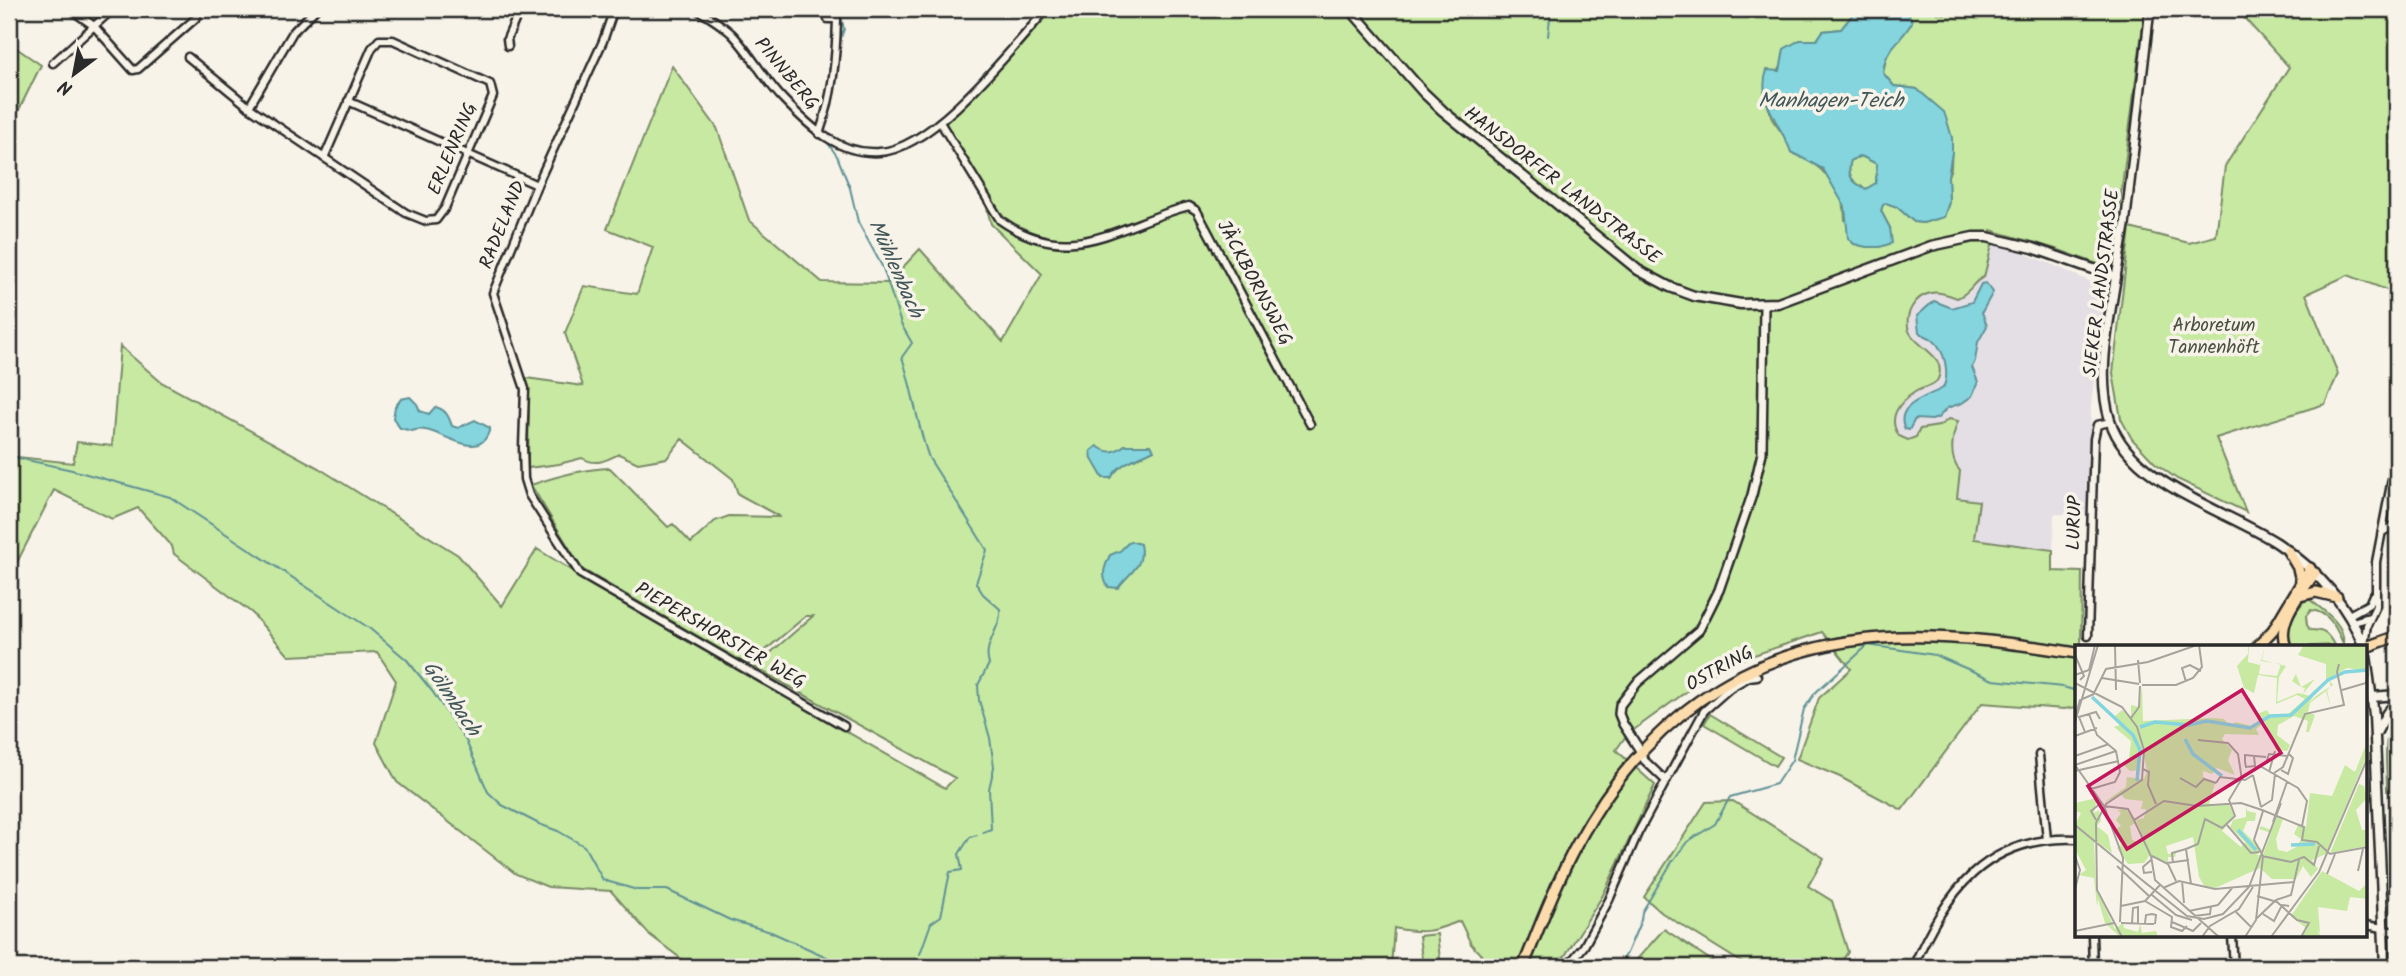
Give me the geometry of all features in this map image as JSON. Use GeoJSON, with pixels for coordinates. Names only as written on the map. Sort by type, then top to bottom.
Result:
{"type":"FeatureCollection","features":[{"type":"Feature","properties":{"kind":"main road","name":"HANSDORFER LANDSTRASSE"},"geometry":{"type":"LineString","coordinates":[[1350,9],[1443,111],[1638,270],[1694,296],[1741,304],[1764,304],[1791,299],[1931,247],[1973,237],[2000,239],[2116,277]]}},
{"type":"Feature","properties":{"kind":"main road","name":"SIEKER LANDSTRASSE"},"geometry":{"type":"LineString","coordinates":[[2116,277],[2105,370],[2105,396],[2110,422],[2127,450],[2151,472],[2288,551],[2312,570],[2337,597],[2351,618],[2363,645]]}},
{"type":"Feature","properties":{"kind":"main road"},"geometry":{"type":"LineString","coordinates":[[2288,551],[2298,568],[2301,581]]}},
{"type":"Feature","properties":{"kind":"main road"},"geometry":{"type":"LineString","coordinates":[[2259,645],[2273,630],[2301,581],[2312,570]]}},
{"type":"Feature","properties":{"kind":"main road"},"geometry":{"type":"LineString","coordinates":[[2285,645],[2282,636],[2283,626],[2312,570]]}},
{"type":"Feature","properties":{"kind":"main road"},"geometry":{"type":"LineString","coordinates":[[2299,597],[2316,592],[2337,597]]}},
{"type":"Feature","properties":{"kind":"main road"},"geometry":{"type":"LineString","coordinates":[[2368,646],[2397,636]]}},
{"type":"Feature","properties":{"kind":"main road","name":"OSTRING"},"geometry":{"type":"LineString","coordinates":[[1523,967],[1576,845],[1608,793],[1641,752],[1675,718],[1710,692],[1771,661],[1812,649],[1865,639],[1924,637],[1982,640],[2075,653]]}},
{"type":"Feature","properties":{"kind":"main road"},"geometry":{"type":"LineString","coordinates":[[2368,670],[2375,736],[2385,967]]}},
{"type":"Feature","properties":{"kind":"main road"},"geometry":{"type":"LineString","coordinates":[[2372,697],[2397,695]]}},
{"type":"Feature","properties":{"kind":"main road"},"geometry":{"type":"LineString","coordinates":[[2375,736],[2386,713],[2397,702]]}},
{"type":"Feature","properties":{"kind":"street"},"geometry":{"type":"LineString","coordinates":[[70,9],[94,26],[133,70],[138,69],[197,17]]}},
{"type":"Feature","properties":{"kind":"street"},"geometry":{"type":"LineString","coordinates":[[53,63],[113,9]]}},
{"type":"Feature","properties":{"kind":"street"},"geometry":{"type":"LineString","coordinates":[[249,107],[293,32],[316,9]]}},
{"type":"Feature","properties":{"kind":"street"},"geometry":{"type":"LineString","coordinates":[[508,46],[507,39],[520,9]]}},
{"type":"Feature","properties":{"kind":"street","name":"RADELAND"},"geometry":{"type":"LineString","coordinates":[[580,574],[529,495],[524,479],[525,389],[493,293],[537,185],[603,41],[614,9]]}},
{"type":"Feature","properties":{"kind":"street","name":"PINNBERG"},"geometry":{"type":"LineString","coordinates":[[696,9],[721,24],[733,35],[774,89],[819,134],[850,149],[879,153],[894,149],[940,122]]}},
{"type":"Feature","properties":{"kind":"street"},"geometry":{"type":"LineString","coordinates":[[940,122],[1047,9]]}},
{"type":"Feature","properties":{"kind":"street","name":"SIEKER LANDSTRASSE"},"geometry":{"type":"LineString","coordinates":[[2116,277],[2125,226],[2150,9]]}},
{"type":"Feature","properties":{"kind":"street","name":"PINNBERG"},"geometry":{"type":"LineString","coordinates":[[819,134],[828,109],[836,56],[837,19],[828,19]]}},
{"type":"Feature","properties":{"kind":"street","name":"ERLENRING"},"geometry":{"type":"LineString","coordinates":[[386,39],[490,84],[493,96],[469,153],[441,215],[430,222],[406,213],[324,158],[375,43],[386,39]]}},
{"type":"Feature","properties":{"kind":"street"},"geometry":{"type":"LineString","coordinates":[[188,57],[249,107],[324,158]]}},
{"type":"Feature","properties":{"kind":"street"},"geometry":{"type":"LineString","coordinates":[[348,101],[537,185]]}},
{"type":"Feature","properties":{"kind":"street","name":"JÄCKBORNSWEG"},"geometry":{"type":"LineString","coordinates":[[940,122],[1000,220],[1013,229],[1047,241],[1085,241],[1111,235],[1170,211],[1189,206],[1197,211],[1310,424]]}},
{"type":"Feature","properties":{"kind":"street"},"geometry":{"type":"LineString","coordinates":[[1665,780],[1644,760],[1619,714],[1620,705],[1637,683],[1699,630],[1719,590],[1752,495],[1762,453],[1764,304]]}},
{"type":"Feature","properties":{"kind":"street","name":"LURUP"},"geometry":{"type":"LineString","coordinates":[[2088,636],[2094,439],[2097,425],[2110,422]]}},
{"type":"Feature","properties":{"kind":"street"},"geometry":{"type":"LineString","coordinates":[[2364,645],[2370,617],[2376,606],[2375,562],[2397,453]]}},
{"type":"Feature","properties":{"kind":"street"},"geometry":{"type":"LineString","coordinates":[[2382,532],[2397,524]]}},
{"type":"Feature","properties":{"kind":"street","name":"PIEPERSHORSTER WEG"},"geometry":{"type":"LineString","coordinates":[[580,574],[844,726]]}},
{"type":"Feature","properties":{"kind":"street"},"geometry":{"type":"LineString","coordinates":[[2351,618],[2371,602],[2374,590]]}},
{"type":"Feature","properties":{"kind":"street"},"geometry":{"type":"LineString","coordinates":[[2351,618],[2370,617]]}},
{"type":"Feature","properties":{"kind":"street"},"geometry":{"type":"LineString","coordinates":[[1567,967],[1584,946],[1609,900],[1638,833],[1704,711],[1730,688],[1756,676]]}},
{"type":"Feature","properties":{"kind":"street"},"geometry":{"type":"LineString","coordinates":[[2039,755],[2048,840]]}},
{"type":"Feature","properties":{"kind":"street"},"geometry":{"type":"LineString","coordinates":[[1913,967],[1934,922],[1952,896],[1985,864],[2002,854],[2027,845],[2048,840],[2075,839]]}},
{"type":"Feature","properties":{"kind":"street"},"geometry":{"type":"LineString","coordinates":[[2368,925],[2397,932]]}},
{"type":"Feature","properties":{"kind":"street"},"geometry":{"type":"LineString","coordinates":[[2092,937],[2093,967]]}},
{"type":"Feature","properties":{"kind":"street"},"geometry":{"type":"LineString","coordinates":[[2232,937],[2234,967]]}},
{"type":"Feature","properties":{"kind":"shaded area"},"geometry":{"type":"Polygon","coordinates":[[[1992,245],[2016,250],[2053,265],[2098,285],[2104,292],[2091,406],[2088,515],[2054,514],[2053,550],[1974,539],[1957,498],[1960,472],[1956,467],[1951,438],[1957,421],[1949,419],[1939,426],[1920,429],[1916,437],[1908,440],[1899,436],[1892,423],[1893,415],[1901,403],[1915,391],[1935,383],[1926,347],[1915,341],[1909,330],[1911,306],[1931,292],[1957,298],[1969,293],[1977,280],[1984,277],[1992,245]]]}},
{"type":"Feature","properties":{"kind":"green space"},"geometry":{"type":"Polygon","coordinates":[[[1052,9],[1106,9],[1114,15],[1118,9],[1874,9],[1874,12],[1853,14],[1841,29],[1823,31],[1817,40],[1800,40],[1764,92],[1772,119],[1787,140],[1791,152],[1821,169],[1836,187],[1844,208],[1845,220],[1890,228],[1881,211],[1883,204],[1897,207],[1914,222],[1923,223],[1944,217],[1949,202],[1948,176],[1951,168],[1952,138],[1917,89],[1894,86],[1883,73],[1887,54],[1898,37],[1903,9],[1935,9],[1937,13],[1945,14],[1947,9],[2145,9],[2118,217],[2109,262],[2103,266],[1991,230],[1992,245],[1984,277],[1957,298],[1931,293],[1920,298],[1912,307],[1908,319],[1909,331],[1912,337],[1935,357],[1940,371],[1936,382],[1909,396],[1899,406],[1894,417],[1899,436],[1908,440],[1916,437],[1920,429],[1939,426],[1949,419],[1958,421],[1952,447],[1956,466],[1960,471],[1957,498],[1979,501],[1974,539],[2053,550],[2053,571],[2082,572],[2081,645],[2075,645],[2075,707],[2064,709],[1982,703],[1902,810],[1840,777],[1797,759],[1819,698],[1851,669],[1822,632],[1722,666],[1626,736],[1616,750],[1655,785],[1603,895],[1558,967],[1492,967],[1471,944],[1460,921],[1427,931],[1394,928],[1391,967],[692,967],[650,935],[611,891],[548,887],[516,874],[397,782],[376,743],[396,681],[377,652],[289,656],[252,613],[174,554],[172,546],[138,508],[112,519],[54,490],[9,578],[9,456],[73,463],[77,442],[112,446],[120,346],[161,382],[317,467],[458,555],[502,606],[537,549],[675,633],[945,788],[955,778],[754,667],[813,616],[806,616],[748,665],[582,569],[531,485],[570,474],[610,468],[668,527],[673,524],[691,543],[715,521],[729,516],[780,517],[738,494],[733,479],[682,439],[667,458],[638,463],[619,454],[600,462],[582,458],[528,468],[529,388],[526,378],[583,386],[565,333],[584,286],[637,294],[653,247],[607,229],[672,66],[717,128],[749,220],[822,282],[888,283],[920,249],[1003,342],[1042,274],[991,224],[980,181],[945,122],[1052,9]],[[1125,445],[1114,453],[1105,452],[1111,478],[1124,463],[1143,456],[1137,446],[1125,445]]]}},
{"type":"Feature","properties":{"kind":"green space","name":"Arboretum Tannenhöft"},"geometry":{"type":"Polygon","coordinates":[[[2236,9],[2397,9],[2397,294],[2348,275],[2306,294],[2338,374],[2325,404],[2216,438],[2246,512],[2177,479],[2155,463],[2132,439],[2121,419],[2113,373],[2130,228],[2189,243],[2216,236],[2225,166],[2289,67],[2236,9]]]}},
{"type":"Feature","properties":{"kind":"green space"},"geometry":{"type":"Polygon","coordinates":[[[9,43],[41,65],[9,130],[9,43]]]}},
{"type":"Feature","properties":{"kind":"green space"},"geometry":{"type":"Polygon","coordinates":[[[1861,156],[1877,164],[1876,183],[1866,189],[1857,184],[1850,174],[1851,160],[1861,156]]]}},
{"type":"Feature","properties":{"kind":"green space"},"geometry":{"type":"Polygon","coordinates":[[[2307,597],[2336,623],[2343,636],[2343,643],[2328,618],[2311,610],[2306,616],[2310,630],[2325,633],[2334,645],[2292,645],[2288,628],[2307,597]]]}},
{"type":"Feature","properties":{"kind":"green space"},"geometry":{"type":"Polygon","coordinates":[[[2397,712],[2397,794],[2387,791],[2386,760],[2389,731],[2397,712]]]}},
{"type":"Feature","properties":{"kind":"green space"},"geometry":{"type":"Polygon","coordinates":[[[1710,714],[1781,757],[1775,766],[1704,724],[1710,714]]]}},
{"type":"Feature","properties":{"kind":"green space"},"geometry":{"type":"Polygon","coordinates":[[[1733,801],[1824,858],[1808,886],[1832,901],[1848,952],[1838,967],[1749,967],[1662,913],[1644,897],[1706,802],[1733,801]]]}},
{"type":"Feature","properties":{"kind":"green space"},"geometry":{"type":"Polygon","coordinates":[[[1664,929],[1721,967],[1630,967],[1664,929]]]}},
{"type":"Feature","properties":{"kind":"green space"},"geometry":{"type":"Polygon","coordinates":[[[1437,934],[1441,967],[1423,967],[1419,936],[1437,934]]]}},
{"type":"Feature","properties":{"kind":"water","name":"Manhagen-Teich"},"geometry":{"type":"Polygon","coordinates":[[[1874,9],[1903,9],[1902,12],[1909,14],[1912,22],[1890,50],[1883,73],[1894,86],[1917,89],[1944,112],[1952,138],[1952,152],[1948,176],[1949,202],[1944,217],[1923,223],[1914,222],[1897,207],[1886,203],[1881,211],[1890,228],[1892,243],[1880,247],[1866,247],[1854,244],[1848,238],[1845,207],[1823,169],[1791,152],[1767,103],[1764,82],[1767,70],[1780,71],[1784,49],[1800,40],[1817,40],[1823,31],[1841,29],[1853,14],[1873,12],[1874,9]],[[1861,156],[1851,160],[1851,178],[1866,189],[1876,183],[1877,164],[1861,156]]]}},
{"type":"Feature","properties":{"kind":"water"},"geometry":{"type":"Polygon","coordinates":[[[1986,283],[1993,292],[1982,312],[1987,326],[1978,342],[1972,367],[1978,382],[1972,396],[1947,408],[1938,418],[1915,419],[1909,430],[1905,429],[1904,414],[1908,408],[1943,388],[1946,376],[1941,350],[1931,339],[1919,332],[1917,316],[1934,301],[1952,308],[1972,302],[1981,284],[1986,283]]]}},
{"type":"Feature","properties":{"kind":"water"},"geometry":{"type":"Polygon","coordinates":[[[410,397],[420,411],[429,414],[435,407],[442,410],[452,426],[458,428],[475,420],[490,428],[484,440],[476,445],[467,445],[422,429],[412,431],[400,428],[393,418],[395,407],[401,399],[410,397]]]}},
{"type":"Feature","properties":{"kind":"water"},"geometry":{"type":"Polygon","coordinates":[[[1125,445],[1151,445],[1154,450],[1125,464],[1111,478],[1103,478],[1092,459],[1091,451],[1097,446],[1114,451],[1125,445]]]}},
{"type":"Feature","properties":{"kind":"water"},"geometry":{"type":"Polygon","coordinates":[[[1130,541],[1140,544],[1138,564],[1118,588],[1108,587],[1104,571],[1110,555],[1120,551],[1130,541]]]}},
{"type":"Feature","properties":{"kind":"waterway"},"geometry":{"type":"LineString","coordinates":[[839,9],[844,29],[840,41]]}},
{"type":"Feature","properties":{"kind":"waterway"},"geometry":{"type":"LineString","coordinates":[[1548,36],[1551,9]]}},
{"type":"Feature","properties":{"kind":"waterway"},"geometry":{"type":"LineString","coordinates":[[836,76],[837,64]]}},
{"type":"Feature","properties":{"kind":"waterway"},"geometry":{"type":"LineString","coordinates":[[827,120],[833,95]]}},
{"type":"Feature","properties":{"kind":"waterway","name":"Mühlenbach"},"geometry":{"type":"LineString","coordinates":[[825,139],[837,156],[850,188],[858,222],[883,268],[901,324],[912,343],[902,357],[929,458],[987,550],[976,583],[983,594],[1000,609],[1000,616],[988,650],[989,664],[978,685],[994,767],[989,789],[991,829],[983,832]]}},
{"type":"Feature","properties":{"kind":"waterway","name":"Gölmbach"},"geometry":{"type":"LineString","coordinates":[[9,456],[170,497],[369,628],[407,660],[432,691],[466,741],[488,792],[502,805],[584,846],[603,880],[637,890],[667,890],[730,920],[771,932],[849,967]]}},
{"type":"Feature","properties":{"kind":"waterway"},"geometry":{"type":"LineString","coordinates":[[1618,967],[1627,953],[1642,912],[1687,842],[1715,824],[1730,797],[1776,784],[1792,760],[1804,709],[1815,693],[1868,645],[1935,655],[1993,680],[2075,690]]}},
{"type":"Feature","properties":{"kind":"waterway","name":"Mühlenbach"},"geometry":{"type":"LineString","coordinates":[[920,954],[931,923],[941,916],[950,872],[962,870],[959,854],[970,837],[977,835]]}},
{"type":"Feature","properties":{"kind":"waterway","name":"Mühlenbach"},"geometry":{"type":"LineString","coordinates":[[913,967],[914,962]]}}]}
